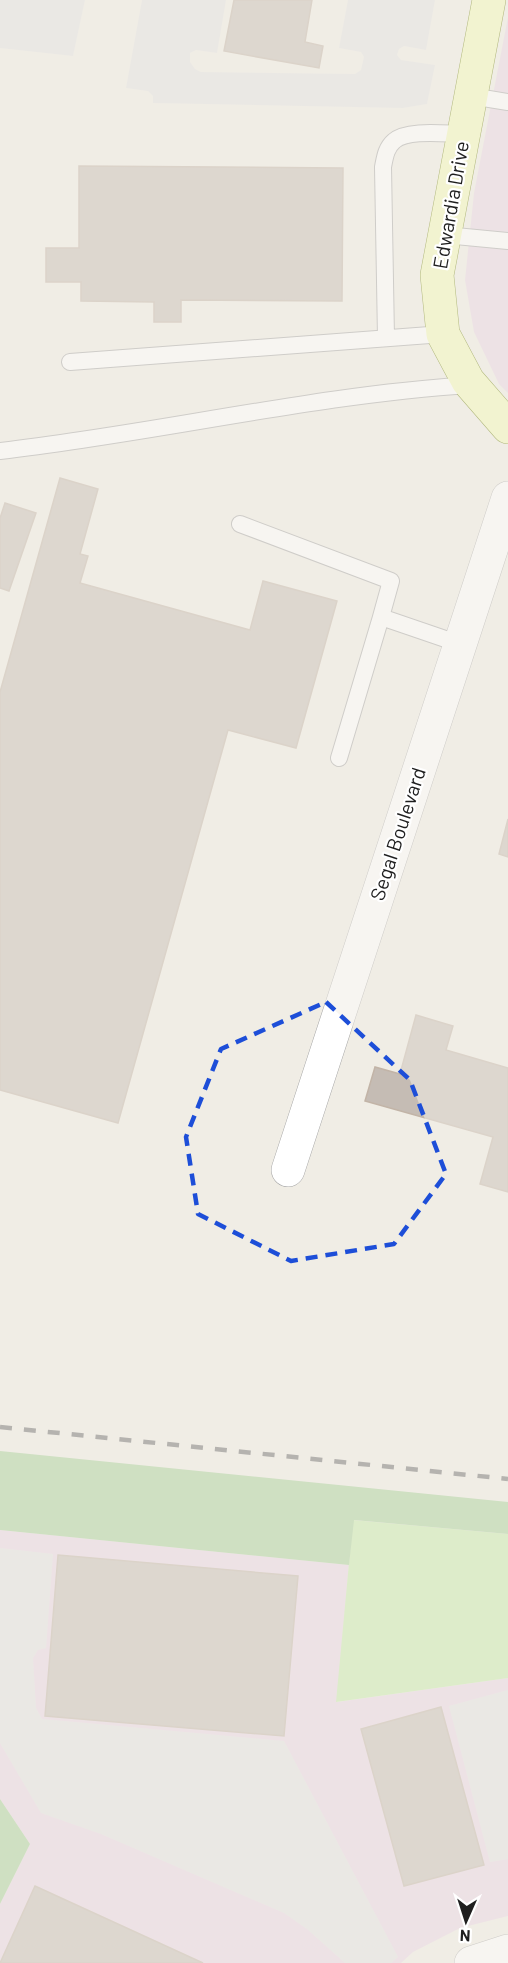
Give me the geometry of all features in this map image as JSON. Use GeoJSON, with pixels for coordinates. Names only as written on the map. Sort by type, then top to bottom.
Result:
{"type":"FeatureCollection","features":[{"type":"Feature","properties":{"kind":"main road","name":"Edwardia Drive"},"geometry":{"type":"LineString","coordinates":[[489,0],[437,275],[443,334],[471,385],[508,427]]}},
{"type":"Feature","properties":{"kind":"street","name":"Segal Boulevard"},"geometry":{"type":"LineString","coordinates":[[288,1170],[508,498]]}},
{"type":"Feature","properties":{"kind":"street"},"geometry":{"type":"LineString","coordinates":[[471,1963],[508,1950]]}},
{"type":"Feature","properties":{"kind":"lane"},"geometry":{"type":"LineString","coordinates":[[471,96],[508,102]]}},
{"type":"Feature","properties":{"kind":"lane"},"geometry":{"type":"LineString","coordinates":[[386,338],[383,167],[386,152],[395,140],[415,134],[464,135]]}},
{"type":"Feature","properties":{"kind":"lane"},"geometry":{"type":"LineString","coordinates":[[445,235],[508,241]]}},
{"type":"Feature","properties":{"kind":"lane"},"geometry":{"type":"LineString","coordinates":[[70,362],[443,334]]}},
{"type":"Feature","properties":{"kind":"lane"},"geometry":{"type":"LineString","coordinates":[[0,451],[127,433],[277,407],[408,389],[471,385]]}},
{"type":"Feature","properties":{"kind":"lane"},"geometry":{"type":"LineString","coordinates":[[240,524],[391,581],[339,758]]}},
{"type":"Feature","properties":{"kind":"lane"},"geometry":{"type":"LineString","coordinates":[[381,617],[460,644]]}},
{"type":"Feature","properties":{"kind":"highlighted area"},"geometry":{"type":"Polygon","coordinates":[[[326,1002],[410,1080],[446,1174],[394,1244],[291,1261],[198,1214],[186,1137],[221,1049],[326,1002]]]}},
{"type":"Feature","properties":{"kind":"shaded area"},"geometry":{"type":"Polygon","coordinates":[[[0,0],[85,0],[73,56],[0,48],[0,0]]]}},
{"type":"Feature","properties":{"kind":"shaded area"},"geometry":{"type":"Polygon","coordinates":[[[142,0],[226,0],[217,53],[196,50],[190,53],[190,62],[195,69],[201,72],[355,74],[361,70],[364,57],[361,52],[339,48],[348,0],[435,0],[426,50],[404,46],[399,49],[397,55],[401,60],[435,65],[427,104],[403,108],[153,103],[153,96],[148,91],[126,88],[142,0]]]}},
{"type":"Feature","properties":{"kind":"shaded area"},"geometry":{"type":"Polygon","coordinates":[[[508,17],[508,393],[499,384],[474,332],[465,280],[474,193],[508,17]]]}},
{"type":"Feature","properties":{"kind":"shaded area"},"geometry":{"type":"Polygon","coordinates":[[[0,1530],[349,1565],[337,1702],[508,1678],[508,1916],[460,1928],[413,1952],[401,1963],[0,1963],[0,1904],[30,1844],[0,1799],[0,1530]]]}},
{"type":"Feature","properties":{"kind":"shaded area"},"geometry":{"type":"Polygon","coordinates":[[[0,1548],[53,1554],[46,1648],[38,1650],[33,1658],[36,1708],[42,1719],[284,1741],[398,1957],[391,1963],[345,1963],[307,1929],[284,1913],[101,1834],[41,1813],[0,1743],[0,1548]]]}},
{"type":"Feature","properties":{"kind":"shaded area"},"geometry":{"type":"Polygon","coordinates":[[[508,1690],[508,1859],[490,1862],[449,1706],[508,1690]]]}},
{"type":"Feature","properties":{"kind":"green space"},"geometry":{"type":"Polygon","coordinates":[[[0,1451],[508,1502],[508,1534],[354,1520],[349,1565],[0,1530],[0,1451]]]}},
{"type":"Feature","properties":{"kind":"green space"},"geometry":{"type":"Polygon","coordinates":[[[353,1520],[508,1534],[508,1678],[336,1702],[353,1520]]]}},
{"type":"Feature","properties":{"kind":"green space"},"geometry":{"type":"Polygon","coordinates":[[[0,1799],[30,1844],[0,1904],[0,1799]]]}},
{"type":"Feature","properties":{"kind":"building"},"geometry":{"type":"Polygon","coordinates":[[[234,0],[312,0],[305,42],[323,46],[319,68],[224,51],[234,0]]]}},
{"type":"Feature","properties":{"kind":"building"},"geometry":{"type":"Polygon","coordinates":[[[79,166],[343,168],[342,301],[181,300],[181,322],[154,322],[154,302],[81,301],[81,282],[46,282],[46,248],[79,248],[79,166]]]}},
{"type":"Feature","properties":{"kind":"building"},"geometry":{"type":"Polygon","coordinates":[[[60,478],[98,489],[80,554],[88,556],[80,583],[250,630],[263,581],[337,601],[296,748],[228,730],[118,1123],[0,1090],[0,692],[60,478]]]}},
{"type":"Feature","properties":{"kind":"building"},"geometry":{"type":"Polygon","coordinates":[[[5,503],[36,513],[9,591],[0,588],[0,518],[5,503]]]}},
{"type":"Feature","properties":{"kind":"building"},"geometry":{"type":"Polygon","coordinates":[[[508,819],[508,857],[499,854],[508,819]]]}},
{"type":"Feature","properties":{"kind":"building"},"geometry":{"type":"Polygon","coordinates":[[[416,1015],[453,1026],[446,1050],[508,1068],[508,1192],[480,1184],[493,1137],[365,1101],[375,1067],[400,1074],[416,1015]]]}},
{"type":"Feature","properties":{"kind":"building"},"geometry":{"type":"Polygon","coordinates":[[[58,1555],[298,1576],[284,1736],[45,1716],[58,1555]]]}},
{"type":"Feature","properties":{"kind":"building"},"geometry":{"type":"Polygon","coordinates":[[[441,1707],[484,1865],[404,1886],[361,1729],[441,1707]]]}},
{"type":"Feature","properties":{"kind":"building"},"geometry":{"type":"Polygon","coordinates":[[[35,1886],[203,1963],[0,1963],[35,1886]]]}},
{"type":"Feature","properties":{"kind":"railway"},"geometry":{"type":"LineString","coordinates":[[0,1427],[508,1479]]}}]}
